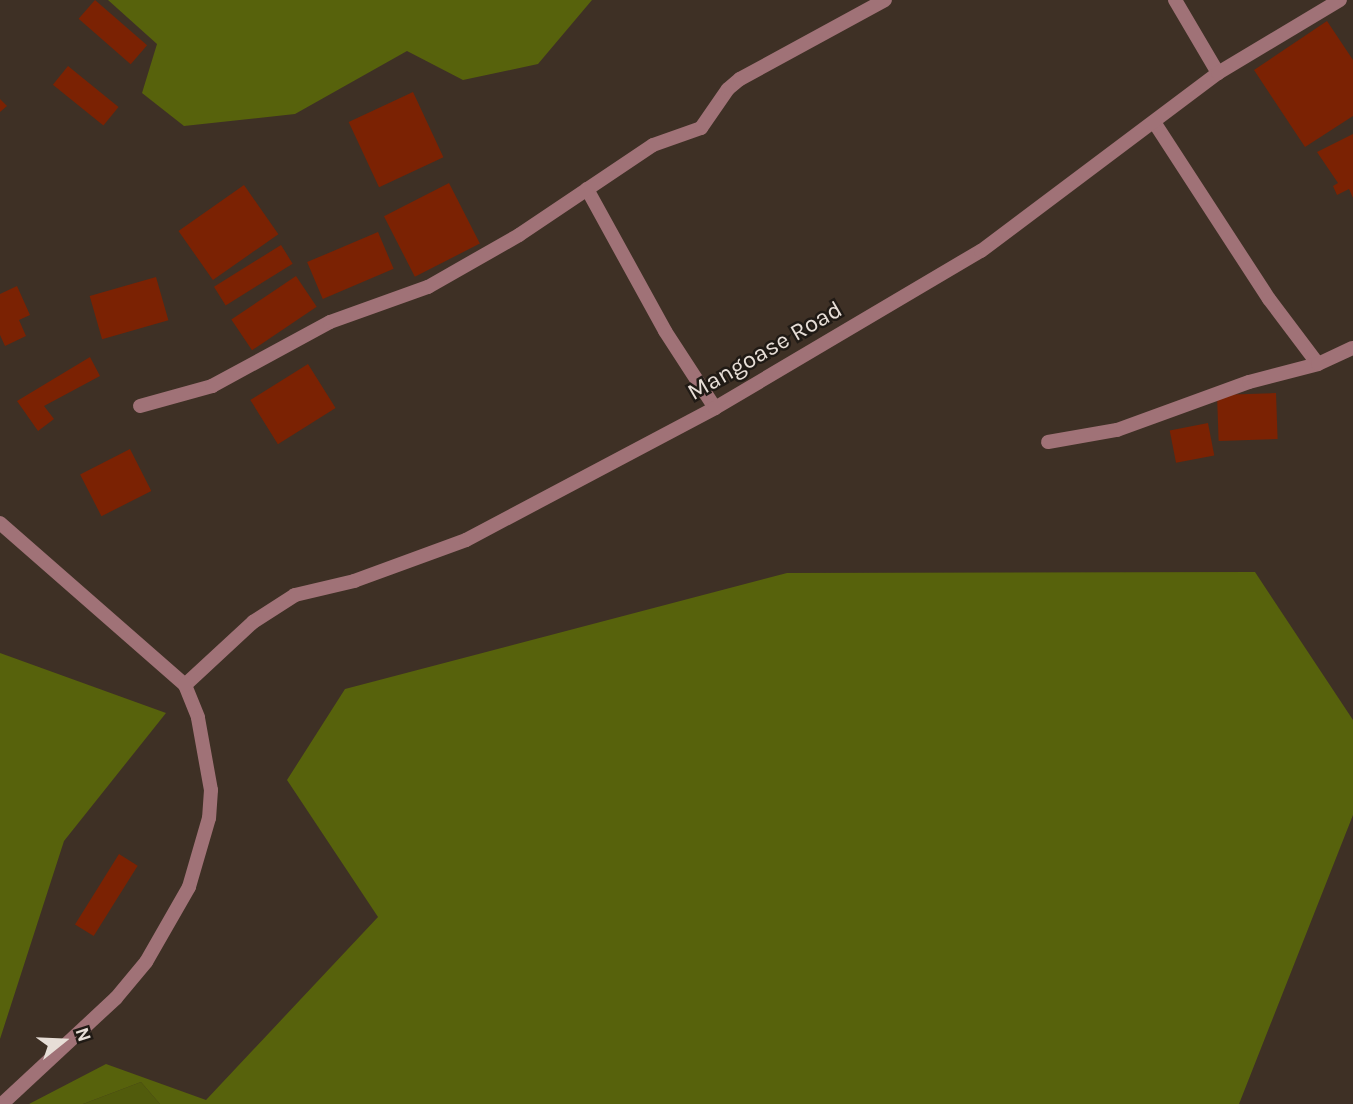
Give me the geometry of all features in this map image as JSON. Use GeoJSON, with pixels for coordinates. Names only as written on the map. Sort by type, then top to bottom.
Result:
{"type":"FeatureCollection","features":[{"type":"Feature","properties":{"kind":"street"},"geometry":{"type":"LineString","coordinates":[[140,406],[212,386],[330,322],[428,286],[519,235],[653,145],[701,128],[728,89],[740,79],[886,0]]}},
{"type":"Feature","properties":{"kind":"street"},"geometry":{"type":"LineString","coordinates":[[1175,0],[1218,74]]}},
{"type":"Feature","properties":{"kind":"street"},"geometry":{"type":"LineString","coordinates":[[1305,0],[1313,13]]}},
{"type":"Feature","properties":{"kind":"street","name":"Mangoase Road"},"geometry":{"type":"LineString","coordinates":[[185,685],[253,622],[295,595],[354,581],[466,540],[715,408],[981,251],[1218,74],[1313,13],[1340,0]]}},
{"type":"Feature","properties":{"kind":"street"},"geometry":{"type":"LineString","coordinates":[[1154,122],[1269,299],[1318,364]]}},
{"type":"Feature","properties":{"kind":"street"},"geometry":{"type":"LineString","coordinates":[[587,189],[665,331],[715,408]]}},
{"type":"Feature","properties":{"kind":"street"},"geometry":{"type":"LineString","coordinates":[[1048,442],[1117,430],[1249,382],[1318,364],[1353,348]]}},
{"type":"Feature","properties":{"kind":"street"},"geometry":{"type":"LineString","coordinates":[[0,523],[185,685],[198,718],[211,790],[209,818],[189,887],[146,962],[116,998],[2,1104]]}},
{"type":"Feature","properties":{"kind":"green space"},"geometry":{"type":"Polygon","coordinates":[[[108,0],[592,0],[538,64],[463,80],[407,51],[295,114],[184,126],[142,93],[157,44],[108,0]]]}},
{"type":"Feature","properties":{"kind":"green space"},"geometry":{"type":"Polygon","coordinates":[[[1255,572],[1353,720],[1353,815],[1239,1104],[160,1104],[141,1082],[83,1104],[29,1104],[106,1064],[206,1100],[378,917],[287,780],[345,689],[787,573],[1255,572]]]}},
{"type":"Feature","properties":{"kind":"green space"},"geometry":{"type":"Polygon","coordinates":[[[0,653],[166,713],[64,841],[0,1039],[0,653]]]}},
{"type":"Feature","properties":{"kind":"green space"},"geometry":{"type":"Polygon","coordinates":[[[141,1082],[160,1104],[83,1104],[141,1082]]]}},
{"type":"Feature","properties":{"kind":"building"},"geometry":{"type":"Polygon","coordinates":[[[95,0],[147,45],[131,64],[79,19],[95,0]]]}},
{"type":"Feature","properties":{"kind":"building"},"geometry":{"type":"Polygon","coordinates":[[[1327,21],[1353,60],[1353,116],[1305,147],[1254,70],[1327,21]]]}},
{"type":"Feature","properties":{"kind":"building"},"geometry":{"type":"Polygon","coordinates":[[[68,66],[119,107],[103,126],[53,85],[68,66]]]}},
{"type":"Feature","properties":{"kind":"building"},"geometry":{"type":"Polygon","coordinates":[[[413,92],[443,157],[379,187],[349,122],[413,92]]]}},
{"type":"Feature","properties":{"kind":"building"},"geometry":{"type":"Polygon","coordinates":[[[0,99],[7,106],[0,112],[0,99]]]}},
{"type":"Feature","properties":{"kind":"building"},"geometry":{"type":"Polygon","coordinates":[[[1353,134],[1353,198],[1349,189],[1337,195],[1333,186],[1338,183],[1317,152],[1353,134]]]}},
{"type":"Feature","properties":{"kind":"building"},"geometry":{"type":"Polygon","coordinates":[[[449,183],[480,244],[415,277],[384,216],[449,183]]]}},
{"type":"Feature","properties":{"kind":"building"},"geometry":{"type":"Polygon","coordinates":[[[244,185],[278,234],[213,280],[178,231],[244,185]]]}},
{"type":"Feature","properties":{"kind":"building"},"geometry":{"type":"Polygon","coordinates":[[[378,232],[394,269],[323,299],[307,262],[378,232]]]}},
{"type":"Feature","properties":{"kind":"building"},"geometry":{"type":"Polygon","coordinates":[[[281,245],[293,264],[226,306],[214,287],[281,245]]]}},
{"type":"Feature","properties":{"kind":"building"},"geometry":{"type":"Polygon","coordinates":[[[296,276],[317,307],[252,350],[231,320],[296,276]]]}},
{"type":"Feature","properties":{"kind":"building"},"geometry":{"type":"Polygon","coordinates":[[[156,277],[168,320],[102,339],[90,296],[156,277]]]}},
{"type":"Feature","properties":{"kind":"building"},"geometry":{"type":"Polygon","coordinates":[[[17,286],[30,315],[19,320],[26,336],[5,346],[0,335],[0,294],[17,286]]]}},
{"type":"Feature","properties":{"kind":"building"},"geometry":{"type":"Polygon","coordinates":[[[90,357],[100,376],[44,406],[54,419],[38,431],[17,401],[90,357]]]}},
{"type":"Feature","properties":{"kind":"building"},"geometry":{"type":"Polygon","coordinates":[[[308,364],[336,408],[278,444],[250,400],[308,364]]]}},
{"type":"Feature","properties":{"kind":"building"},"geometry":{"type":"Polygon","coordinates":[[[1276,393],[1278,439],[1219,441],[1217,395],[1276,393]]]}},
{"type":"Feature","properties":{"kind":"building"},"geometry":{"type":"Polygon","coordinates":[[[1208,423],[1214,455],[1176,463],[1170,430],[1208,423]]]}},
{"type":"Feature","properties":{"kind":"building"},"geometry":{"type":"Polygon","coordinates":[[[130,449],[151,491],[101,516],[80,474],[130,449]]]}},
{"type":"Feature","properties":{"kind":"building"},"geometry":{"type":"Polygon","coordinates":[[[119,854],[138,866],[94,936],[75,924],[119,854]]]}}]}
